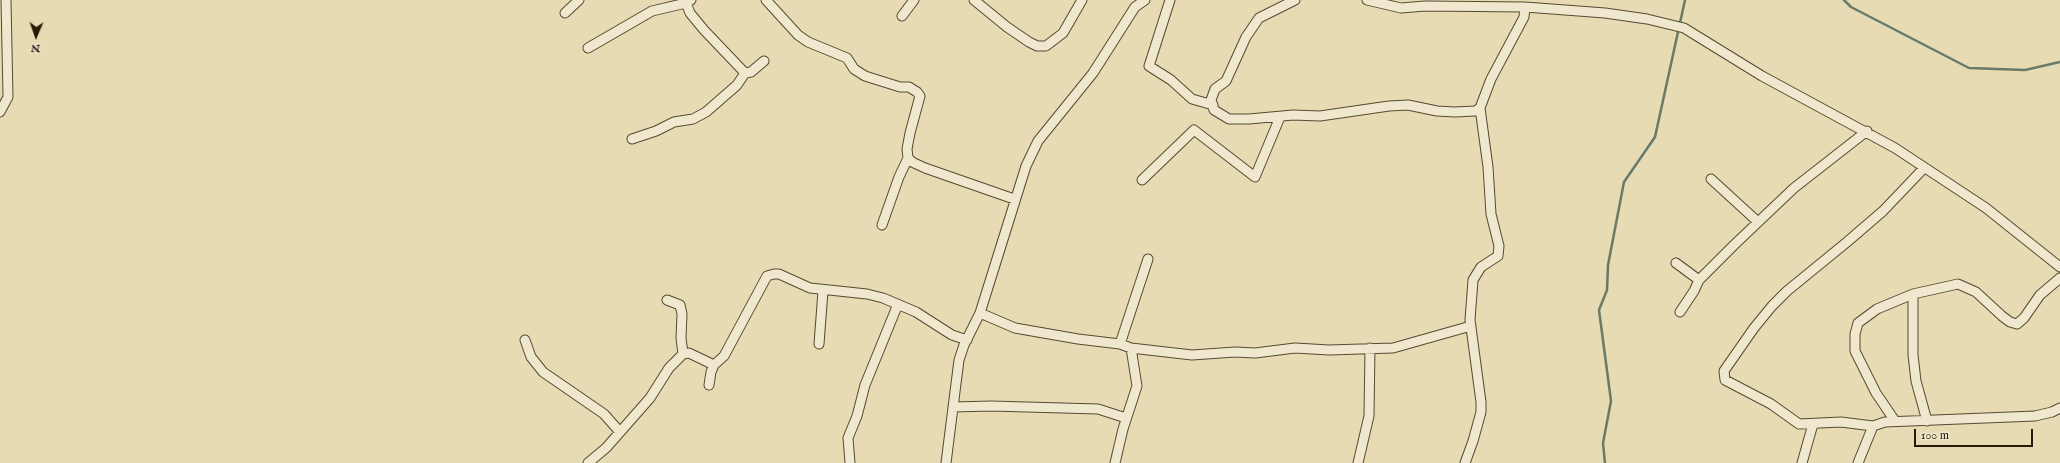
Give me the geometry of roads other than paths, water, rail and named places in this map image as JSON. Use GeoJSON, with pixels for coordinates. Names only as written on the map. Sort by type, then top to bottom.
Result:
{"type":"FeatureCollection","features":[{"type":"Feature","properties":{"kind":"street"},"geometry":{"type":"LineString","coordinates":[[0,112],[8,97],[6,0]]}},
{"type":"Feature","properties":{"kind":"street"},"geometry":{"type":"LineString","coordinates":[[565,13],[578,0]]}},
{"type":"Feature","properties":{"kind":"street"},"geometry":{"type":"LineString","coordinates":[[766,0],[798,35],[808,42],[848,58],[854,69],[865,76],[900,87],[909,87],[920,96],[920,102],[910,133],[907,149],[908,158],[899,177],[882,225]]}},
{"type":"Feature","properties":{"kind":"street"},"geometry":{"type":"LineString","coordinates":[[902,16],[914,0]]}},
{"type":"Feature","properties":{"kind":"street"},"geometry":{"type":"LineString","coordinates":[[974,0],[1007,28],[1037,46],[1046,46],[1063,33],[1082,0]]}},
{"type":"Feature","properties":{"kind":"street"},"geometry":{"type":"LineString","coordinates":[[1128,0],[1135,7]]}},
{"type":"Feature","properties":{"kind":"street"},"geometry":{"type":"LineString","coordinates":[[946,463],[959,360],[980,313],[1007,231],[1014,199],[1026,166],[1038,142],[1093,73],[1135,7],[1145,0]]}},
{"type":"Feature","properties":{"kind":"street"},"geometry":{"type":"LineString","coordinates":[[1170,0],[1149,66],[1172,80],[1192,99],[1213,105]]}},
{"type":"Feature","properties":{"kind":"street"},"geometry":{"type":"LineString","coordinates":[[1295,0],[1258,18],[1246,37],[1226,81],[1215,89],[1211,100],[1214,110],[1229,119],[1320,116],[1358,109],[1408,105],[1437,112],[1475,111],[1480,108]]}},
{"type":"Feature","properties":{"kind":"street"},"geometry":{"type":"LineString","coordinates":[[1367,0],[1401,8],[1424,3],[1512,4],[1525,8],[1605,13],[1675,25],[1684,28],[1762,76],[1867,131],[1986,208],[2060,267]]}},
{"type":"Feature","properties":{"kind":"street"},"geometry":{"type":"LineString","coordinates":[[588,48],[652,11],[689,2],[690,13],[746,74]]}},
{"type":"Feature","properties":{"kind":"street"},"geometry":{"type":"LineString","coordinates":[[1465,463],[1481,412],[1470,320],[1473,280],[1481,267],[1498,256],[1499,246],[1491,214],[1488,167],[1480,108],[1491,79],[1524,17],[1525,8]]}},
{"type":"Feature","properties":{"kind":"street"},"geometry":{"type":"LineString","coordinates":[[632,139],[656,131],[674,122],[693,119],[706,112],[737,86],[746,74],[751,72],[764,61]]}},
{"type":"Feature","properties":{"kind":"street"},"geometry":{"type":"LineString","coordinates":[[1142,180],[1194,130],[1255,177],[1280,117]]}},
{"type":"Feature","properties":{"kind":"street"},"geometry":{"type":"LineString","coordinates":[[1680,312],[1694,291],[1699,280],[1758,222],[1794,188],[1867,131]]}},
{"type":"Feature","properties":{"kind":"street"},"geometry":{"type":"LineString","coordinates":[[908,158],[912,162],[925,168],[1014,199]]}},
{"type":"Feature","properties":{"kind":"street"},"geometry":{"type":"LineString","coordinates":[[1924,168],[1883,211],[1848,242],[1787,291],[1754,328],[1724,371],[1725,380],[1771,404],[1799,424],[1841,422],[1873,426],[1895,421],[1927,421],[1988,416],[2036,416],[2052,412],[2060,408]]}},
{"type":"Feature","properties":{"kind":"street"},"geometry":{"type":"LineString","coordinates":[[1711,179],[1758,222]]}},
{"type":"Feature","properties":{"kind":"street"},"geometry":{"type":"LineString","coordinates":[[1120,344],[1148,259]]}},
{"type":"Feature","properties":{"kind":"street"},"geometry":{"type":"LineString","coordinates":[[1676,263],[1699,280]]}},
{"type":"Feature","properties":{"kind":"street"},"geometry":{"type":"LineString","coordinates":[[709,385],[710,372],[714,365],[724,356],[768,276],[779,274],[810,288],[823,291],[867,294],[898,304],[952,335],[967,340]]}},
{"type":"Feature","properties":{"kind":"street"},"geometry":{"type":"LineString","coordinates":[[1895,421],[1876,393],[1855,352],[1855,334],[1858,324],[1877,309],[1913,294],[1958,284],[1976,292],[2002,316],[2017,324],[2024,318],[2040,295],[2060,278]]}},
{"type":"Feature","properties":{"kind":"street"},"geometry":{"type":"LineString","coordinates":[[819,344],[823,291]]}},
{"type":"Feature","properties":{"kind":"street"},"geometry":{"type":"LineString","coordinates":[[1913,294],[1913,355],[1916,381],[1927,421]]}},
{"type":"Feature","properties":{"kind":"street"},"geometry":{"type":"LineString","coordinates":[[667,300],[680,305],[682,314],[681,338],[683,354]]}},
{"type":"Feature","properties":{"kind":"street"},"geometry":{"type":"LineString","coordinates":[[850,463],[848,438],[857,416],[865,386],[898,304]]}},
{"type":"Feature","properties":{"kind":"street"},"geometry":{"type":"LineString","coordinates":[[980,313],[1015,328],[1078,339],[1120,344],[1131,348],[1192,356],[1235,352],[1255,353],[1295,348],[1328,350],[1393,348],[1471,326]]}},
{"type":"Feature","properties":{"kind":"street"},"geometry":{"type":"LineString","coordinates":[[525,340],[531,357],[543,372],[604,414],[619,431]]}},
{"type":"Feature","properties":{"kind":"street"},"geometry":{"type":"LineString","coordinates":[[1115,463],[1126,418],[1137,386],[1131,348]]}},
{"type":"Feature","properties":{"kind":"street"},"geometry":{"type":"LineString","coordinates":[[1358,463],[1369,416],[1370,348]]}},
{"type":"Feature","properties":{"kind":"street"},"geometry":{"type":"LineString","coordinates":[[588,463],[606,448],[619,431],[650,398],[670,368],[683,354],[689,353],[714,365]]}},
{"type":"Feature","properties":{"kind":"street"},"geometry":{"type":"LineString","coordinates":[[953,407],[991,406],[1098,409],[1126,418]]}},
{"type":"Feature","properties":{"kind":"street"},"geometry":{"type":"LineString","coordinates":[[1802,463],[1813,424]]}},
{"type":"Feature","properties":{"kind":"street"},"geometry":{"type":"LineString","coordinates":[[1858,463],[1873,426]]}},
{"type":"Feature","properties":{"kind":"waterway"},"geometry":{"type":"LineString","coordinates":[[1605,463],[1603,443],[1611,401],[1599,310],[1607,290],[1608,265],[1624,182],[1655,137],[1685,0]]}},
{"type":"Feature","properties":{"kind":"waterway"},"geometry":{"type":"LineString","coordinates":[[1844,0],[1851,7],[1969,68],[2025,70],[2060,62]]}}]}
